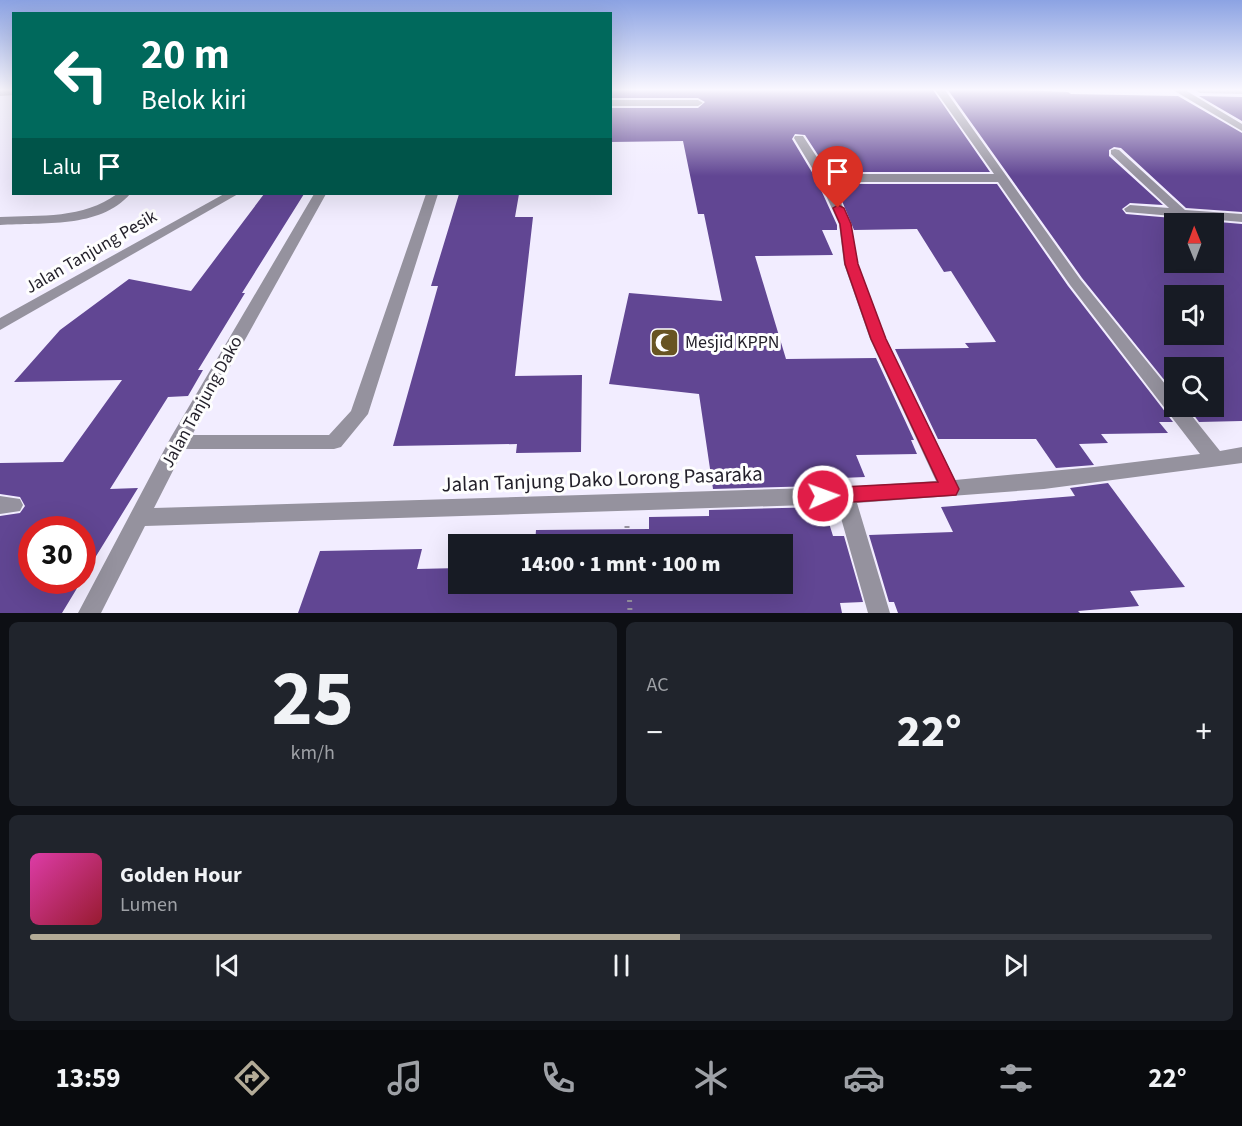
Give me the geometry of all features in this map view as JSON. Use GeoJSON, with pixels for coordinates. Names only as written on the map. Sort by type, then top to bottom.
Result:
{"type":"FeatureCollection","features":[{"type":"Feature","properties":{"kind":"street"},"geometry":{"type":"LineString","coordinates":[[960,119],[1075,282],[1216,460]]}},
{"type":"Feature","properties":{"kind":"street"},"geometry":{"type":"LineString","coordinates":[[1226,119],[1242,128]]}},
{"type":"Feature","properties":{"kind":"street"},"geometry":{"type":"LineString","coordinates":[[799,138],[824,178],[845,224],[851,264],[878,339],[950,489]]}},
{"type":"Feature","properties":{"kind":"street"},"geometry":{"type":"LineString","coordinates":[[1115,152],[1181,213]]}},
{"type":"Feature","properties":{"kind":"street"},"geometry":{"type":"LineString","coordinates":[[824,178],[1002,178]]}},
{"type":"Feature","properties":{"kind":"street"},"geometry":{"type":"LineString","coordinates":[[0,221],[82,216],[106,207],[123,195]]}},
{"type":"Feature","properties":{"kind":"street","name":"Jalan Tanjung Pesik"},"geometry":{"type":"LineString","coordinates":[[0,325],[230,195]]}},
{"type":"Feature","properties":{"kind":"street","name":"Jalan Tanjung Dako"},"geometry":{"type":"LineString","coordinates":[[89,613],[141,517],[178,442],[319,195]]}},
{"type":"Feature","properties":{"kind":"street"},"geometry":{"type":"LineString","coordinates":[[178,442],[334,442],[359,414],[432,195]]}},
{"type":"Feature","properties":{"kind":"street"},"geometry":{"type":"LineString","coordinates":[[1130,209],[1181,213]]}},
{"type":"Feature","properties":{"kind":"street"},"geometry":{"type":"LineString","coordinates":[[1224,217],[1242,218]]}},
{"type":"Feature","properties":{"kind":"street","name":"Jalan Tanjung Dako Lorong Pasaraka"},"geometry":{"type":"LineString","coordinates":[[141,517],[845,495],[950,489],[1216,460],[1242,455]]}},
{"type":"Feature","properties":{"kind":"street"},"geometry":{"type":"LineString","coordinates":[[845,495],[879,613]]}},
{"type":"Feature","properties":{"kind":"path"},"geometry":{"type":"LineString","coordinates":[[629,594],[630,613]]}},
{"type":"Feature","properties":{"kind":"building"},"geometry":{"type":"Polygon","coordinates":[[[612,119],[953,119],[990,172],[829,172],[805,135],[795,134],[792,139],[816,179],[837,225],[837,230],[822,230],[833,255],[755,256],[786,359],[876,358],[914,440],[911,440],[917,454],[856,455],[865,477],[817,479],[819,486],[713,489],[699,394],[609,384],[629,293],[722,301],[704,214],[698,214],[683,141],[612,142],[612,119]]]}},
{"type":"Feature","properties":{"kind":"building"},"geometry":{"type":"Polygon","coordinates":[[[968,119],[1217,119],[1242,133],[1242,212],[1186,208],[1121,148],[1114,147],[1109,150],[1109,156],[1163,205],[1130,203],[1122,209],[1126,214],[1164,217],[1164,273],[1224,273],[1224,222],[1242,224],[1242,421],[1199,422],[1195,417],[1224,417],[1224,357],[1164,357],[1164,380],[1082,278],[968,119]]]}},
{"type":"Feature","properties":{"kind":"building"},"geometry":{"type":"Polygon","coordinates":[[[835,184],[997,184],[1068,286],[1164,410],[1164,417],[1169,417],[1173,422],[1159,422],[1168,433],[1101,434],[1108,443],[1079,444],[1094,465],[1056,468],[1036,439],[938,439],[895,349],[969,348],[965,343],[996,342],[951,271],[944,272],[917,229],[854,230],[835,184]]]}},
{"type":"Feature","properties":{"kind":"building"},"geometry":{"type":"Polygon","coordinates":[[[263,195],[303,195],[242,293],[245,293],[198,370],[203,370],[188,396],[168,397],[110,489],[138,488],[96,556],[96,516],[18,516],[18,594],[74,594],[62,613],[0,613],[0,516],[20,513],[25,506],[20,497],[0,494],[0,463],[63,462],[122,380],[14,382],[60,330],[129,279],[191,291],[263,195]]]}},
{"type":"Feature","properties":{"kind":"building"},"geometry":{"type":"Polygon","coordinates":[[[459,195],[519,195],[515,217],[533,217],[515,376],[582,375],[581,452],[516,453],[517,444],[393,446],[438,286],[431,286],[459,195]]]}},
{"type":"Feature","properties":{"kind":"building"},"geometry":{"type":"Polygon","coordinates":[[[1108,483],[1185,587],[1130,591],[1139,606],[1078,611],[1080,613],[898,613],[894,602],[889,602],[869,535],[953,532],[941,507],[1075,496],[1070,488],[1108,483]]]}},
{"type":"Feature","properties":{"kind":"building"},"geometry":{"type":"Polygon","coordinates":[[[824,507],[833,536],[844,536],[863,602],[840,603],[842,613],[298,613],[320,551],[422,549],[417,569],[448,568],[448,594],[793,594],[793,534],[536,534],[536,530],[649,529],[649,517],[709,516],[709,510],[824,507]]]}},
{"type":"Feature","properties":{"kind":"place","name":"Mesjid KPPN"},"geometry":{"type":"Point","coordinates":[664,342]}},
{"type":"Feature","properties":{"kind":"route"},"geometry":{"type":"LineString","coordinates":[[823,496],[950,489],[878,339],[851,264],[845,224],[838,208]]}}]}
